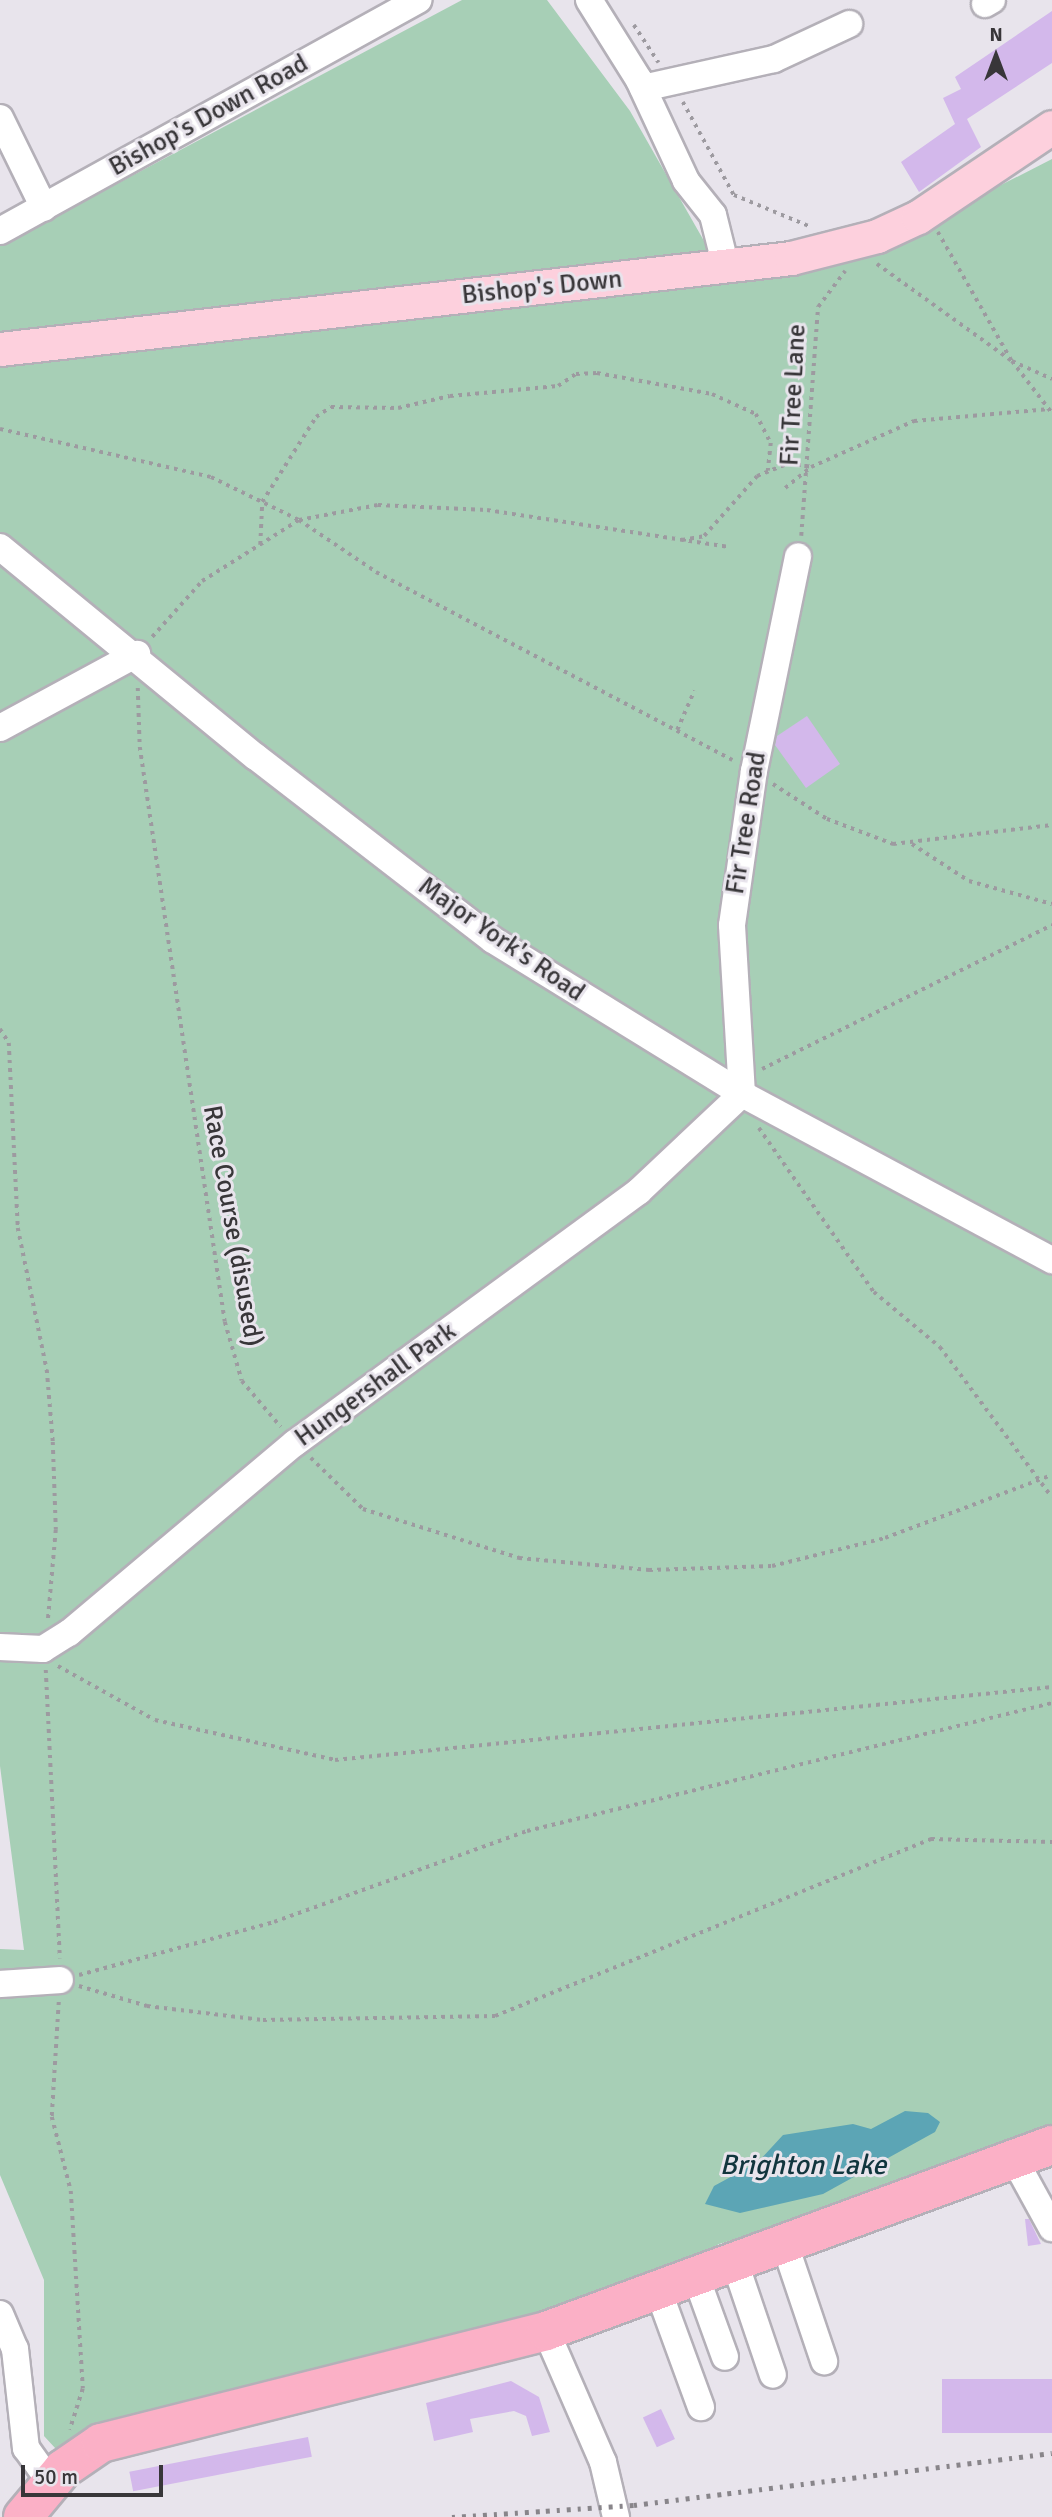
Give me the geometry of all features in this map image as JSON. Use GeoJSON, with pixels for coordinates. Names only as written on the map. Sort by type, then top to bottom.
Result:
{"type":"FeatureCollection","features":[{"type":"Feature","properties":{"kind":"highway"},"geometry":{"type":"LineString","coordinates":[[23,2517],[57,2476],[127,2434],[546,2331],[656,2287],[1052,2145]]}},
{"type":"Feature","properties":{"kind":"main road","name":"Bishop's Down"},"geometry":{"type":"LineString","coordinates":[[0,349],[726,267],[877,236],[959,193],[1052,127]]}},
{"type":"Feature","properties":{"kind":"street","name":"Bishop's Down Road"},"geometry":{"type":"LineString","coordinates":[[0,231],[418,0]]}},
{"type":"Feature","properties":{"kind":"street"},"geometry":{"type":"LineString","coordinates":[[589,0],[643,88],[686,181],[713,215],[726,267]]}},
{"type":"Feature","properties":{"kind":"street"},"geometry":{"type":"LineString","coordinates":[[643,88],[774,59],[849,24]]}},
{"type":"Feature","properties":{"kind":"street"},"geometry":{"type":"LineString","coordinates":[[0,118],[44,208]]}},
{"type":"Feature","properties":{"kind":"street","name":"Major York's Road"},"geometry":{"type":"LineString","coordinates":[[0,547],[137,654],[256,757],[493,940],[742,1094],[1052,1260]]}},
{"type":"Feature","properties":{"kind":"street","name":"Fir Tree Road"},"geometry":{"type":"LineString","coordinates":[[742,1094],[732,925],[754,771],[798,556]]}},
{"type":"Feature","properties":{"kind":"street"},"geometry":{"type":"LineString","coordinates":[[0,728],[137,654]]}},
{"type":"Feature","properties":{"kind":"street","name":"Hungershall Park"},"geometry":{"type":"LineString","coordinates":[[43,1649],[114,1599],[295,1443],[639,1191],[742,1094]]}},
{"type":"Feature","properties":{"kind":"street"},"geometry":{"type":"LineString","coordinates":[[0,1647],[43,1649]]}},
{"type":"Feature","properties":{"kind":"street"},"geometry":{"type":"LineString","coordinates":[[0,1984],[60,1980]]}},
{"type":"Feature","properties":{"kind":"street"},"geometry":{"type":"LineString","coordinates":[[1014,2159],[1052,2228]]}},
{"type":"Feature","properties":{"kind":"street"},"geometry":{"type":"LineString","coordinates":[[784,2242],[824,2361]]}},
{"type":"Feature","properties":{"kind":"street"},"geometry":{"type":"LineString","coordinates":[[734,2260],[773,2375]]}},
{"type":"Feature","properties":{"kind":"street"},"geometry":{"type":"LineString","coordinates":[[695,2274],[724,2357]]}},
{"type":"Feature","properties":{"kind":"street"},"geometry":{"type":"LineString","coordinates":[[656,2287],[701,2407]]}},
{"type":"Feature","properties":{"kind":"street"},"geometry":{"type":"LineString","coordinates":[[0,2314],[16,2349],[26,2448],[57,2476]]}},
{"type":"Feature","properties":{"kind":"street"},"geometry":{"type":"LineString","coordinates":[[546,2331],[603,2462],[616,2517]]}},
{"type":"Feature","properties":{"kind":"path"},"geometry":{"type":"LineString","coordinates":[[627,16],[671,82],[734,195],[814,228]]}},
{"type":"Feature","properties":{"kind":"path"},"geometry":{"type":"LineString","coordinates":[[932,220],[1012,361],[1051,410]]}},
{"type":"Feature","properties":{"kind":"path"},"geometry":{"type":"LineString","coordinates":[[877,236],[882,248],[867,257],[1012,361],[1052,379]]}},
{"type":"Feature","properties":{"kind":"path","name":"Fir Tree Lane"},"geometry":{"type":"LineString","coordinates":[[798,556],[811,467],[818,307],[850,265]]}},
{"type":"Feature","properties":{"kind":"path"},"geometry":{"type":"LineString","coordinates":[[260,545],[262,502],[316,417],[331,407],[398,408],[450,396],[558,386],[576,374],[597,373],[712,394],[756,414],[771,443],[768,471]]}},
{"type":"Feature","properties":{"kind":"path"},"geometry":{"type":"LineString","coordinates":[[785,488],[811,467],[914,421],[1051,410]]}},
{"type":"Feature","properties":{"kind":"path"},"geometry":{"type":"LineString","coordinates":[[0,429],[211,477],[299,520],[376,572],[754,771],[827,819],[893,844],[1052,825]]}},
{"type":"Feature","properties":{"kind":"path"},"geometry":{"type":"LineString","coordinates":[[680,541],[704,536],[757,476],[789,463],[811,467]]}},
{"type":"Feature","properties":{"kind":"path"},"geometry":{"type":"LineString","coordinates":[[137,654],[202,580],[299,520],[393,503],[438,505],[729,547]]}},
{"type":"Feature","properties":{"kind":"path","name":"Race Course (disused)"},"geometry":{"type":"LineString","coordinates":[[137,654],[140,747],[225,1322],[242,1381],[295,1443],[363,1509],[519,1558],[649,1570],[772,1566],[885,1538],[1044,1481],[1052,1475]]}},
{"type":"Feature","properties":{"kind":"path"},"geometry":{"type":"LineString","coordinates":[[677,730],[694,691]]}},
{"type":"Feature","properties":{"kind":"path"},"geometry":{"type":"LineString","coordinates":[[911,842],[969,881],[1052,904]]}},
{"type":"Feature","properties":{"kind":"path"},"geometry":{"type":"LineString","coordinates":[[1052,925],[762,1069],[742,1094],[801,1194],[874,1292],[940,1347],[1044,1481],[1052,1497]]}},
{"type":"Feature","properties":{"kind":"path"},"geometry":{"type":"LineString","coordinates":[[0,1029],[9,1043],[18,1228],[47,1370],[53,1442],[56,1530],[43,1649],[60,1980],[52,2117],[71,2191],[83,2389],[57,2476]]}},
{"type":"Feature","properties":{"kind":"path"},"geometry":{"type":"LineString","coordinates":[[43,1649],[58,1666],[155,1720],[335,1760],[1052,1687]]}},
{"type":"Feature","properties":{"kind":"path"},"geometry":{"type":"LineString","coordinates":[[60,1980],[287,1917],[527,1831],[1052,1703]]}},
{"type":"Feature","properties":{"kind":"path"},"geometry":{"type":"LineString","coordinates":[[60,1980],[147,2006],[263,2020],[495,2016],[931,1839],[1052,1842]]}},
{"type":"Feature","properties":{"kind":"green space"},"geometry":{"type":"Polygon","coordinates":[[[462,0],[547,0],[630,111],[724,276],[864,255],[1052,159],[1052,2134],[852,2205],[719,2244],[673,2270],[504,2329],[111,2421],[56,2449],[44,2436],[44,2280],[0,2175],[0,1949],[24,1950],[0,1766],[0,246],[462,0]]]}},
{"type":"Feature","properties":{"kind":"water","name":"Brighton Lake"},"geometry":{"type":"Polygon","coordinates":[[[905,2111],[928,2113],[940,2122],[935,2132],[823,2194],[740,2213],[705,2204],[714,2186],[758,2162],[783,2135],[853,2124],[871,2129],[905,2111]]]}},
{"type":"Feature","properties":{"kind":"building"},"geometry":{"type":"Polygon","coordinates":[[[1052,11],[1052,63],[967,119],[981,147],[919,192],[901,162],[955,124],[943,98],[961,89],[955,77],[1052,11]]]}},
{"type":"Feature","properties":{"kind":"building"},"geometry":{"type":"Polygon","coordinates":[[[807,716],[840,764],[806,788],[775,745],[777,736],[807,716]]]}},
{"type":"Feature","properties":{"kind":"building"},"geometry":{"type":"Polygon","coordinates":[[[1025,2219],[1029,2219],[1041,2244],[1028,2246],[1025,2219]]]}},
{"type":"Feature","properties":{"kind":"building"},"geometry":{"type":"Polygon","coordinates":[[[942,2379],[1052,2379],[1052,2433],[942,2433],[942,2379]]]}},
{"type":"Feature","properties":{"kind":"building"},"geometry":{"type":"Polygon","coordinates":[[[511,2381],[539,2397],[550,2432],[532,2436],[526,2416],[514,2411],[470,2419],[473,2432],[434,2441],[426,2403],[511,2381]]]}},
{"type":"Feature","properties":{"kind":"building"},"geometry":{"type":"Polygon","coordinates":[[[661,2409],[675,2439],[657,2447],[643,2417],[661,2409]]]}},
{"type":"Feature","properties":{"kind":"building"},"geometry":{"type":"Polygon","coordinates":[[[308,2437],[312,2457],[133,2491],[129,2472],[308,2437]]]}},
{"type":"Feature","properties":{"kind":"railway"},"geometry":{"type":"LineString","coordinates":[[452,2517],[634,2505],[1052,2453]]}}]}
